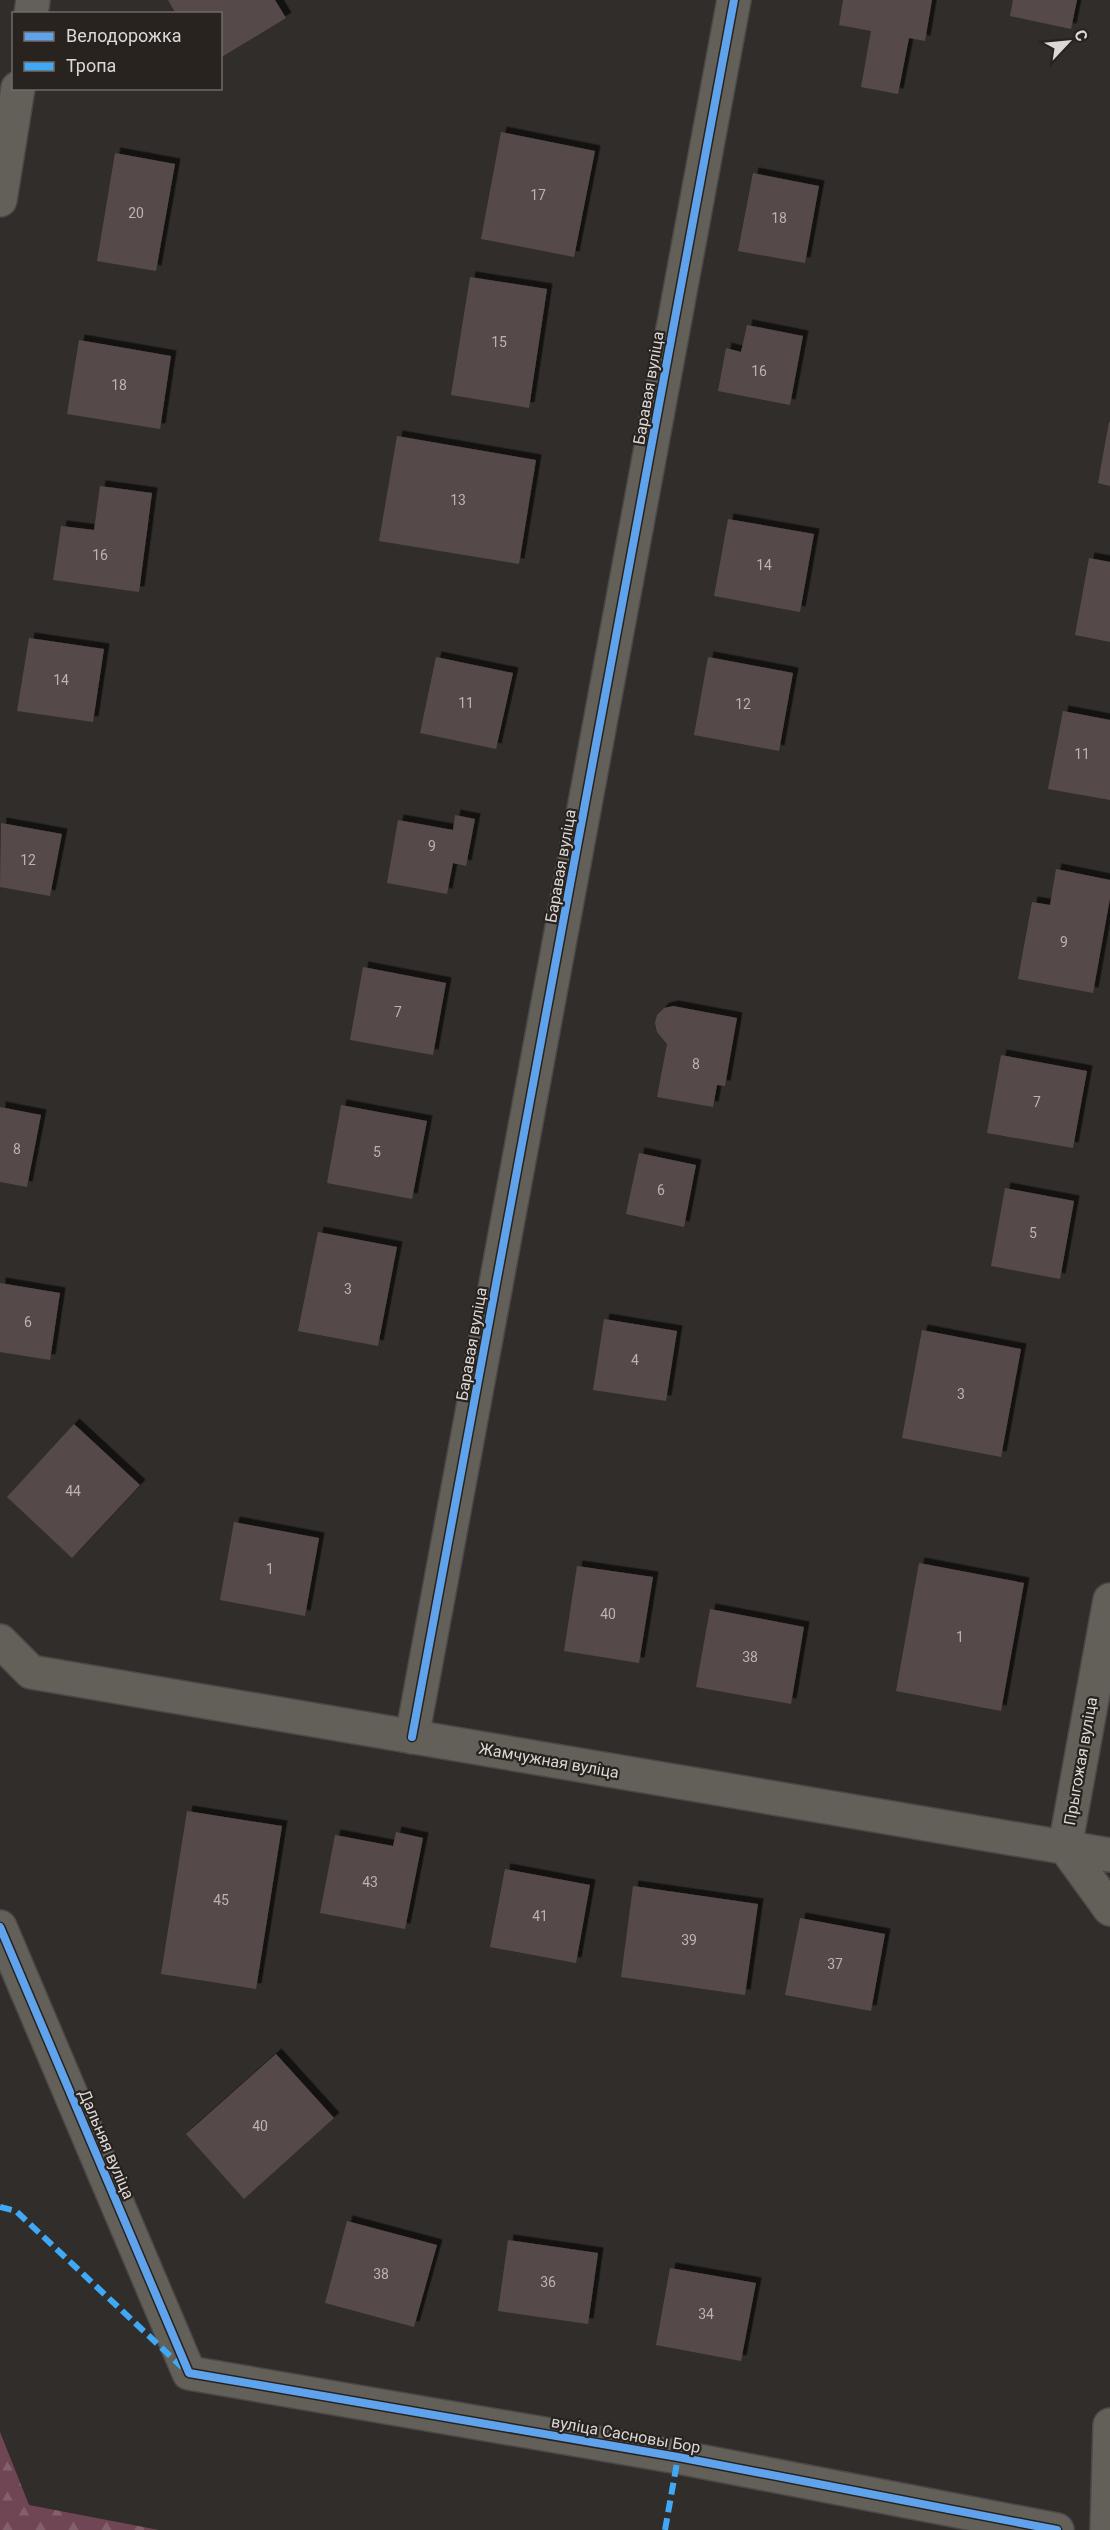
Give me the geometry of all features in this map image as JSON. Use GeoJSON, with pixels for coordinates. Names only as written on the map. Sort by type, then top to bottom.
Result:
{"type":"FeatureCollection","features":[{"type":"Feature","properties":{"kind":"street","name":"Баравая вуліца"},"geometry":{"type":"LineString","coordinates":[[412,1737],[734,0]]}},
{"type":"Feature","properties":{"kind":"street"},"geometry":{"type":"LineString","coordinates":[[0,200],[18,90]]}},
{"type":"Feature","properties":{"kind":"street","name":"Прыгожая вуліца"},"geometry":{"type":"LineString","coordinates":[[1110,1600],[1065,1847],[1110,1909]]}},
{"type":"Feature","properties":{"kind":"street","name":"Жамчужная вуліца"},"geometry":{"type":"LineString","coordinates":[[0,1641],[31,1672],[1110,1855]]}},
{"type":"Feature","properties":{"kind":"street","name":"Дальняя вуліца"},"geometry":{"type":"LineString","coordinates":[[0,1927],[189,2373]]}},
{"type":"Feature","properties":{"kind":"street","name":"вуліца Сасновы Бор"},"geometry":{"type":"LineString","coordinates":[[189,2373],[678,2457],[1057,2530]]}},
{"type":"Feature","properties":{"kind":"street"},"geometry":{"type":"LineString","coordinates":[[1107,2530],[1110,2425]]}},
{"type":"Feature","properties":{"kind":"green space"},"geometry":{"type":"Polygon","coordinates":[[[0,2432],[29,2505],[159,2530],[0,2530],[0,2432]]]}},
{"type":"Feature","properties":{"kind":"building"},"geometry":{"type":"Polygon","coordinates":[[[168,0],[275,0],[286,18],[222,57],[222,12],[175,12],[168,0]]]}},
{"type":"Feature","properties":{"kind":"building"},"geometry":{"type":"Polygon","coordinates":[[[843,0],[932,0],[925,41],[909,38],[898,94],[861,87],[871,31],[839,25],[843,0]]]}},
{"type":"Feature","properties":{"kind":"building"},"geometry":{"type":"Polygon","coordinates":[[[1013,0],[1077,0],[1071,29],[1010,16],[1013,0]]]}},
{"type":"Feature","properties":{"kind":"building"},"geometry":{"type":"Polygon","coordinates":[[[501,132],[595,151],[574,257],[481,239],[501,132]]]}},
{"type":"Feature","properties":{"kind":"building"},"geometry":{"type":"Polygon","coordinates":[[[115,153],[175,164],[156,271],[97,261],[115,153]]]}},
{"type":"Feature","properties":{"kind":"building"},"geometry":{"type":"Polygon","coordinates":[[[753,173],[819,186],[805,263],[738,251],[753,173]]]}},
{"type":"Feature","properties":{"kind":"building"},"geometry":{"type":"Polygon","coordinates":[[[470,277],[547,289],[529,408],[451,395],[470,277]]]}},
{"type":"Feature","properties":{"kind":"building"},"geometry":{"type":"Polygon","coordinates":[[[747,325],[803,336],[790,405],[718,391],[726,348],[741,352],[747,325]]]}},
{"type":"Feature","properties":{"kind":"building"},"geometry":{"type":"Polygon","coordinates":[[[79,340],[171,356],[160,429],[67,414],[79,340]]]}},
{"type":"Feature","properties":{"kind":"building"},"geometry":{"type":"Polygon","coordinates":[[[1110,422],[1110,486],[1098,483],[1110,422]]]}},
{"type":"Feature","properties":{"kind":"building"},"geometry":{"type":"Polygon","coordinates":[[[397,436],[536,460],[519,564],[379,541],[397,436]]]}},
{"type":"Feature","properties":{"kind":"building"},"geometry":{"type":"Polygon","coordinates":[[[100,486],[152,493],[139,592],[53,580],[61,526],[94,530],[100,486]]]}},
{"type":"Feature","properties":{"kind":"building"},"geometry":{"type":"Polygon","coordinates":[[[728,519],[814,534],[800,612],[714,596],[728,519]]]}},
{"type":"Feature","properties":{"kind":"building"},"geometry":{"type":"Polygon","coordinates":[[[1089,558],[1110,562],[1110,642],[1075,635],[1089,558]]]}},
{"type":"Feature","properties":{"kind":"building"},"geometry":{"type":"Polygon","coordinates":[[[29,638],[104,649],[93,722],[17,711],[29,638]]]}},
{"type":"Feature","properties":{"kind":"building"},"geometry":{"type":"Polygon","coordinates":[[[436,657],[513,673],[496,749],[420,733],[436,657]]]}},
{"type":"Feature","properties":{"kind":"building"},"geometry":{"type":"Polygon","coordinates":[[[708,657],[793,673],[779,751],[694,735],[708,657]]]}},
{"type":"Feature","properties":{"kind":"building"},"geometry":{"type":"Polygon","coordinates":[[[1063,711],[1110,720],[1110,800],[1048,789],[1063,711]]]}},
{"type":"Feature","properties":{"kind":"building"},"geometry":{"type":"Polygon","coordinates":[[[455,815],[475,819],[466,866],[453,863],[447,894],[387,883],[398,820],[453,830],[455,815]]]}},
{"type":"Feature","properties":{"kind":"building"},"geometry":{"type":"Polygon","coordinates":[[[1,823],[62,834],[50,896],[0,887],[1,823]]]}},
{"type":"Feature","properties":{"kind":"building"},"geometry":{"type":"Polygon","coordinates":[[[1056,869],[1110,880],[1110,898],[1093,993],[1018,979],[1032,902],[1050,905],[1056,869]]]}},
{"type":"Feature","properties":{"kind":"building"},"geometry":{"type":"Polygon","coordinates":[[[363,967],[446,983],[433,1055],[350,1040],[363,967]]]}},
{"type":"Feature","properties":{"kind":"building"},"geometry":{"type":"Polygon","coordinates":[[[673,1006],[737,1018],[725,1086],[717,1085],[713,1107],[657,1097],[667,1044],[657,1032],[655,1023],[657,1015],[664,1008],[673,1006]]]}},
{"type":"Feature","properties":{"kind":"building"},"geometry":{"type":"Polygon","coordinates":[[[1001,1055],[1087,1071],[1073,1148],[987,1133],[1001,1055]]]}},
{"type":"Feature","properties":{"kind":"building"},"geometry":{"type":"Polygon","coordinates":[[[341,1105],[427,1121],[412,1199],[327,1183],[341,1105]]]}},
{"type":"Feature","properties":{"kind":"building"},"geometry":{"type":"Polygon","coordinates":[[[0,1107],[41,1115],[27,1187],[0,1182],[0,1107]]]}},
{"type":"Feature","properties":{"kind":"building"},"geometry":{"type":"Polygon","coordinates":[[[639,1153],[696,1165],[684,1227],[626,1214],[639,1153]]]}},
{"type":"Feature","properties":{"kind":"building"},"geometry":{"type":"Polygon","coordinates":[[[1005,1188],[1074,1201],[1060,1279],[991,1266],[1005,1188]]]}},
{"type":"Feature","properties":{"kind":"building"},"geometry":{"type":"Polygon","coordinates":[[[318,1232],[397,1247],[378,1346],[298,1331],[318,1232]]]}},
{"type":"Feature","properties":{"kind":"building"},"geometry":{"type":"Polygon","coordinates":[[[0,1283],[60,1293],[50,1360],[0,1352],[0,1283]]]}},
{"type":"Feature","properties":{"kind":"building"},"geometry":{"type":"Polygon","coordinates":[[[604,1319],[677,1331],[666,1401],[593,1390],[604,1319]]]}},
{"type":"Feature","properties":{"kind":"building"},"geometry":{"type":"Polygon","coordinates":[[[922,1330],[1021,1349],[1001,1457],[902,1438],[922,1330]]]}},
{"type":"Feature","properties":{"kind":"building"},"geometry":{"type":"Polygon","coordinates":[[[74,1424],[140,1485],[72,1558],[7,1497],[74,1424]]]}},
{"type":"Feature","properties":{"kind":"building"},"geometry":{"type":"Polygon","coordinates":[[[234,1522],[319,1538],[305,1616],[220,1600],[234,1522]]]}},
{"type":"Feature","properties":{"kind":"building"},"geometry":{"type":"Polygon","coordinates":[[[919,1563],[1024,1583],[1001,1711],[896,1691],[919,1563]]]}},
{"type":"Feature","properties":{"kind":"building"},"geometry":{"type":"Polygon","coordinates":[[[577,1566],[653,1577],[639,1663],[564,1651],[577,1566]]]}},
{"type":"Feature","properties":{"kind":"building"},"geometry":{"type":"Polygon","coordinates":[[[710,1609],[804,1627],[791,1704],[696,1687],[710,1609]]]}},
{"type":"Feature","properties":{"kind":"building"},"geometry":{"type":"Polygon","coordinates":[[[187,1811],[282,1826],[256,1989],[161,1974],[187,1811]]]}},
{"type":"Feature","properties":{"kind":"building"},"geometry":{"type":"Polygon","coordinates":[[[396,1832],[423,1838],[405,1929],[320,1913],[335,1835],[393,1846],[396,1832]]]}},
{"type":"Feature","properties":{"kind":"building"},"geometry":{"type":"Polygon","coordinates":[[[505,1869],[590,1885],[576,1963],[490,1947],[505,1869]]]}},
{"type":"Feature","properties":{"kind":"building"},"geometry":{"type":"Polygon","coordinates":[[[633,1886],[758,1904],[745,1995],[621,1977],[633,1886]]]}},
{"type":"Feature","properties":{"kind":"building"},"geometry":{"type":"Polygon","coordinates":[[[800,1918],[885,1934],[871,2011],[785,1995],[800,1918]]]}},
{"type":"Feature","properties":{"kind":"building"},"geometry":{"type":"Polygon","coordinates":[[[276,2054],[334,2118],[244,2199],[186,2134],[276,2054]]]}},
{"type":"Feature","properties":{"kind":"building"},"geometry":{"type":"Polygon","coordinates":[[[347,2221],[437,2245],[414,2327],[325,2303],[347,2221]]]}},
{"type":"Feature","properties":{"kind":"building"},"geometry":{"type":"Polygon","coordinates":[[[508,2240],[598,2253],[588,2324],[498,2311],[508,2240]]]}},
{"type":"Feature","properties":{"kind":"building"},"geometry":{"type":"Polygon","coordinates":[[[670,2268],[756,2283],[741,2361],[656,2345],[670,2268]]]}},
{"type":"Feature","properties":{"kind":"marked path"},"geometry":{"type":"LineString","coordinates":[[0,2207],[16,2211],[182,2367]]}},
{"type":"Feature","properties":{"kind":"marked path"},"geometry":{"type":"LineString","coordinates":[[665,2530],[678,2457]]}},
{"type":"Feature","properties":{"kind":"cycle path"},"geometry":{"type":"LineString","coordinates":[[412,1737],[734,0]]}},
{"type":"Feature","properties":{"kind":"cycle path"},"geometry":{"type":"LineString","coordinates":[[0,1927],[189,2373],[678,2457],[1057,2530]]}}]}
